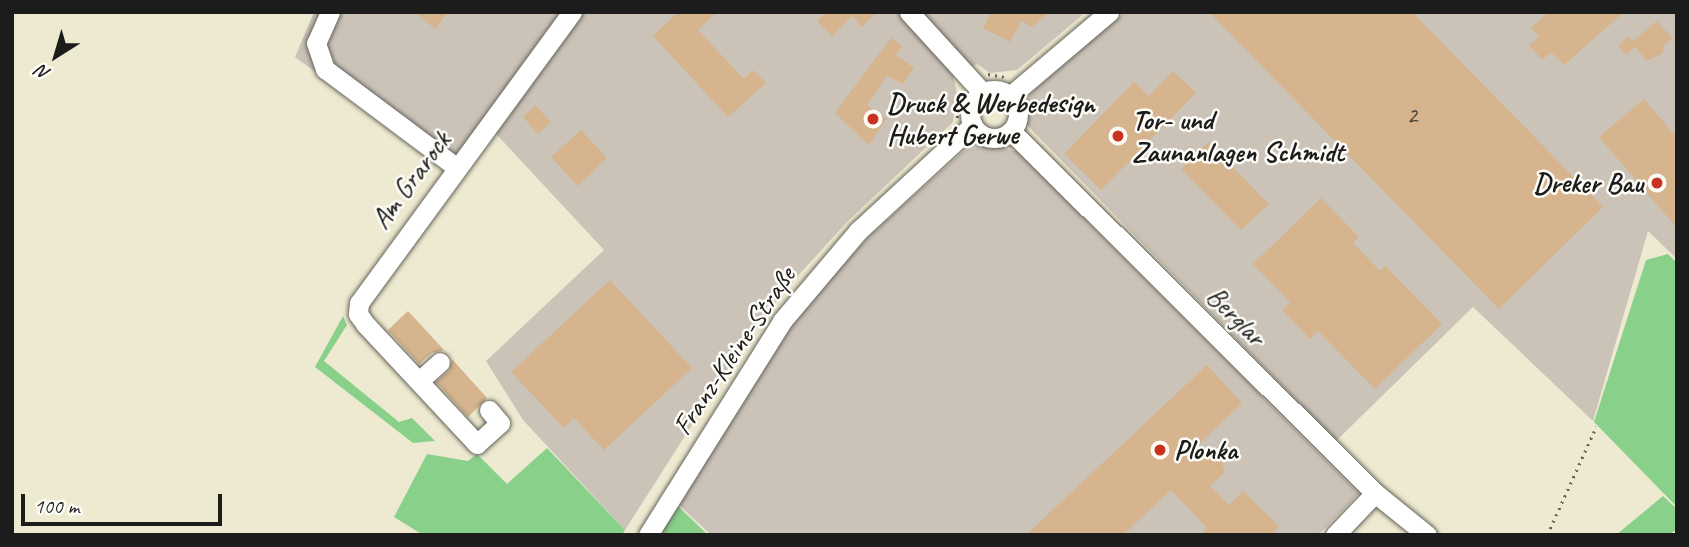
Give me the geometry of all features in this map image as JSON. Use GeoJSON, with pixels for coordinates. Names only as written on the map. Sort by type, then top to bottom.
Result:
{"type":"FeatureCollection","features":[{"type":"Feature","properties":{"kind":"street"},"geometry":{"type":"LineString","coordinates":[[330,12],[316,43],[325,69],[456,167]]}},
{"type":"Feature","properties":{"kind":"street","name":"Am Grarock"},"geometry":{"type":"LineString","coordinates":[[419,381],[366,325],[358,314],[359,303],[572,12]]}},
{"type":"Feature","properties":{"kind":"street"},"geometry":{"type":"LineString","coordinates":[[909,12],[983,93]]}},
{"type":"Feature","properties":{"kind":"street"},"geometry":{"type":"LineString","coordinates":[[1011,87],[1017,110],[1010,131],[990,137],[973,125],[972,104],[983,93],[1011,87],[1109,12]]}},
{"type":"Feature","properties":{"kind":"street","name":"Franz-Kleine-Straße"},"geometry":{"type":"LineString","coordinates":[[648,535],[782,321],[858,231],[973,125]]}},
{"type":"Feature","properties":{"kind":"street","name":"Berglar"},"geometry":{"type":"LineString","coordinates":[[1010,131],[1375,493],[1427,535]]}},
{"type":"Feature","properties":{"kind":"street"},"geometry":{"type":"LineString","coordinates":[[440,362],[419,381],[477,444],[500,423],[489,410]]}},
{"type":"Feature","properties":{"kind":"street"},"geometry":{"type":"LineString","coordinates":[[1335,535],[1375,493]]}},
{"type":"Feature","properties":{"kind":"path"},"geometry":{"type":"LineString","coordinates":[[966,72],[976,68],[1011,87]]}},
{"type":"Feature","properties":{"kind":"path"},"geometry":{"type":"LineString","coordinates":[[1547,535],[1595,427]]}},
{"type":"Feature","properties":{"kind":"shaded area"},"geometry":{"type":"Polygon","coordinates":[[[314,12],[1086,12],[1017,70],[990,73],[977,64],[953,76],[957,93],[953,122],[847,222],[785,290],[729,367],[625,530],[523,420],[486,361],[604,250],[483,120],[447,169],[295,57],[314,12]]]}},
{"type":"Feature","properties":{"kind":"shaded area"},"geometry":{"type":"Polygon","coordinates":[[[1125,12],[1677,12],[1677,259],[1648,231],[1593,421],[1473,307],[1336,441],[1024,122],[1025,102],[1034,90],[1125,12]]]}},
{"type":"Feature","properties":{"kind":"shaded area"},"geometry":{"type":"Polygon","coordinates":[[[974,142],[1016,151],[1359,493],[1318,535],[711,535],[678,504],[748,386],[800,313],[868,237],[974,142]]]}},
{"type":"Feature","properties":{"kind":"green space"},"geometry":{"type":"Polygon","coordinates":[[[1668,254],[1677,263],[1677,507],[1594,422],[1646,260],[1668,254]]]}},
{"type":"Feature","properties":{"kind":"green space"},"geometry":{"type":"Polygon","coordinates":[[[343,316],[347,325],[324,361],[399,422],[412,418],[435,441],[413,443],[315,367],[343,316]]]}},
{"type":"Feature","properties":{"kind":"green space"},"geometry":{"type":"Polygon","coordinates":[[[547,448],[625,530],[622,535],[423,535],[394,517],[427,454],[468,461],[477,454],[507,484],[547,448]]]}},
{"type":"Feature","properties":{"kind":"green space"},"geometry":{"type":"Polygon","coordinates":[[[1663,496],[1677,509],[1677,529],[1669,535],[1616,535],[1663,496]]]}},
{"type":"Feature","properties":{"kind":"green space"},"geometry":{"type":"Polygon","coordinates":[[[677,505],[708,535],[660,535],[677,505]]]}},
{"type":"Feature","properties":{"kind":"building"},"geometry":{"type":"Polygon","coordinates":[[[415,12],[448,12],[435,29],[415,12]]]}},
{"type":"Feature","properties":{"kind":"building"},"geometry":{"type":"Polygon","coordinates":[[[678,12],[717,12],[698,30],[744,79],[753,70],[766,83],[728,117],[653,36],[678,12]]]}},
{"type":"Feature","properties":{"kind":"building"},"geometry":{"type":"Polygon","coordinates":[[[826,12],[877,12],[862,27],[852,16],[832,36],[817,21],[826,12]]]}},
{"type":"Feature","properties":{"kind":"building"},"geometry":{"type":"Polygon","coordinates":[[[991,12],[1049,12],[1032,27],[1021,21],[1010,42],[983,28],[991,12]]]}},
{"type":"Feature","properties":{"kind":"building"},"geometry":{"type":"Polygon","coordinates":[[[1209,12],[1412,12],[1603,207],[1499,309],[1209,12]]]}},
{"type":"Feature","properties":{"kind":"building"},"geometry":{"type":"Polygon","coordinates":[[[1549,12],[1624,12],[1564,65],[1551,52],[1542,60],[1529,45],[1539,37],[1531,28],[1549,12]]]}},
{"type":"Feature","properties":{"kind":"building"},"geometry":{"type":"Polygon","coordinates":[[[1657,21],[1672,38],[1663,46],[1663,53],[1647,61],[1635,47],[1626,55],[1618,46],[1628,36],[1633,41],[1657,21]]]}},
{"type":"Feature","properties":{"kind":"building"},"geometry":{"type":"Polygon","coordinates":[[[891,38],[902,46],[896,55],[914,68],[903,84],[887,76],[867,105],[887,118],[869,145],[835,113],[891,38]]]}},
{"type":"Feature","properties":{"kind":"building","name":"Tor- und Zaunanlagen Schmidt"},"geometry":{"type":"Polygon","coordinates":[[[1173,71],[1196,93],[1101,190],[1064,154],[1134,82],[1149,96],[1173,71]]]}},
{"type":"Feature","properties":{"kind":"building","name":"Dreker Bau"},"geometry":{"type":"Polygon","coordinates":[[[1644,99],[1677,138],[1677,228],[1599,137],[1644,99]]]}},
{"type":"Feature","properties":{"kind":"building"},"geometry":{"type":"Polygon","coordinates":[[[535,105],[551,122],[538,134],[523,117],[535,105]]]}},
{"type":"Feature","properties":{"kind":"building"},"geometry":{"type":"Polygon","coordinates":[[[581,130],[607,158],[578,186],[551,157],[581,130]]]}},
{"type":"Feature","properties":{"kind":"building"},"geometry":{"type":"Polygon","coordinates":[[[1208,142],[1269,204],[1241,230],[1181,169],[1208,142]]]}},
{"type":"Feature","properties":{"kind":"building"},"geometry":{"type":"Polygon","coordinates":[[[1321,198],[1359,237],[1353,243],[1380,271],[1385,266],[1442,324],[1375,389],[1318,331],[1310,339],[1282,310],[1290,302],[1253,264],[1321,198]]]}},
{"type":"Feature","properties":{"kind":"building"},"geometry":{"type":"Polygon","coordinates":[[[610,280],[692,368],[604,450],[574,418],[564,428],[511,372],[610,280]]]}},
{"type":"Feature","properties":{"kind":"building"},"geometry":{"type":"Polygon","coordinates":[[[408,311],[444,350],[432,353],[419,364],[388,330],[408,311]]]}},
{"type":"Feature","properties":{"kind":"building"},"geometry":{"type":"Polygon","coordinates":[[[452,359],[487,398],[468,417],[436,382],[449,371],[452,359]]]}},
{"type":"Feature","properties":{"kind":"building","name":"Plonka"},"geometry":{"type":"Polygon","coordinates":[[[1207,365],[1242,403],[1199,444],[1210,456],[1220,456],[1225,472],[1210,486],[1229,505],[1243,491],[1279,526],[1271,535],[1200,535],[1207,528],[1171,490],[1123,535],[1026,535],[1207,365]]]}},
{"type":"Feature","properties":{"kind":"place","name":"Druck & Werbedesign Hubert Gerwe"},"geometry":{"type":"Point","coordinates":[873,119]}},
{"type":"Feature","properties":{"kind":"place","name":"Tor- und Zaunanlagen Schmidt"},"geometry":{"type":"Point","coordinates":[1118,136]}},
{"type":"Feature","properties":{"kind":"place","name":"Dreker Bau"},"geometry":{"type":"Point","coordinates":[1657,183]}},
{"type":"Feature","properties":{"kind":"place","name":"Plonka"},"geometry":{"type":"Point","coordinates":[1160,450]}}]}
